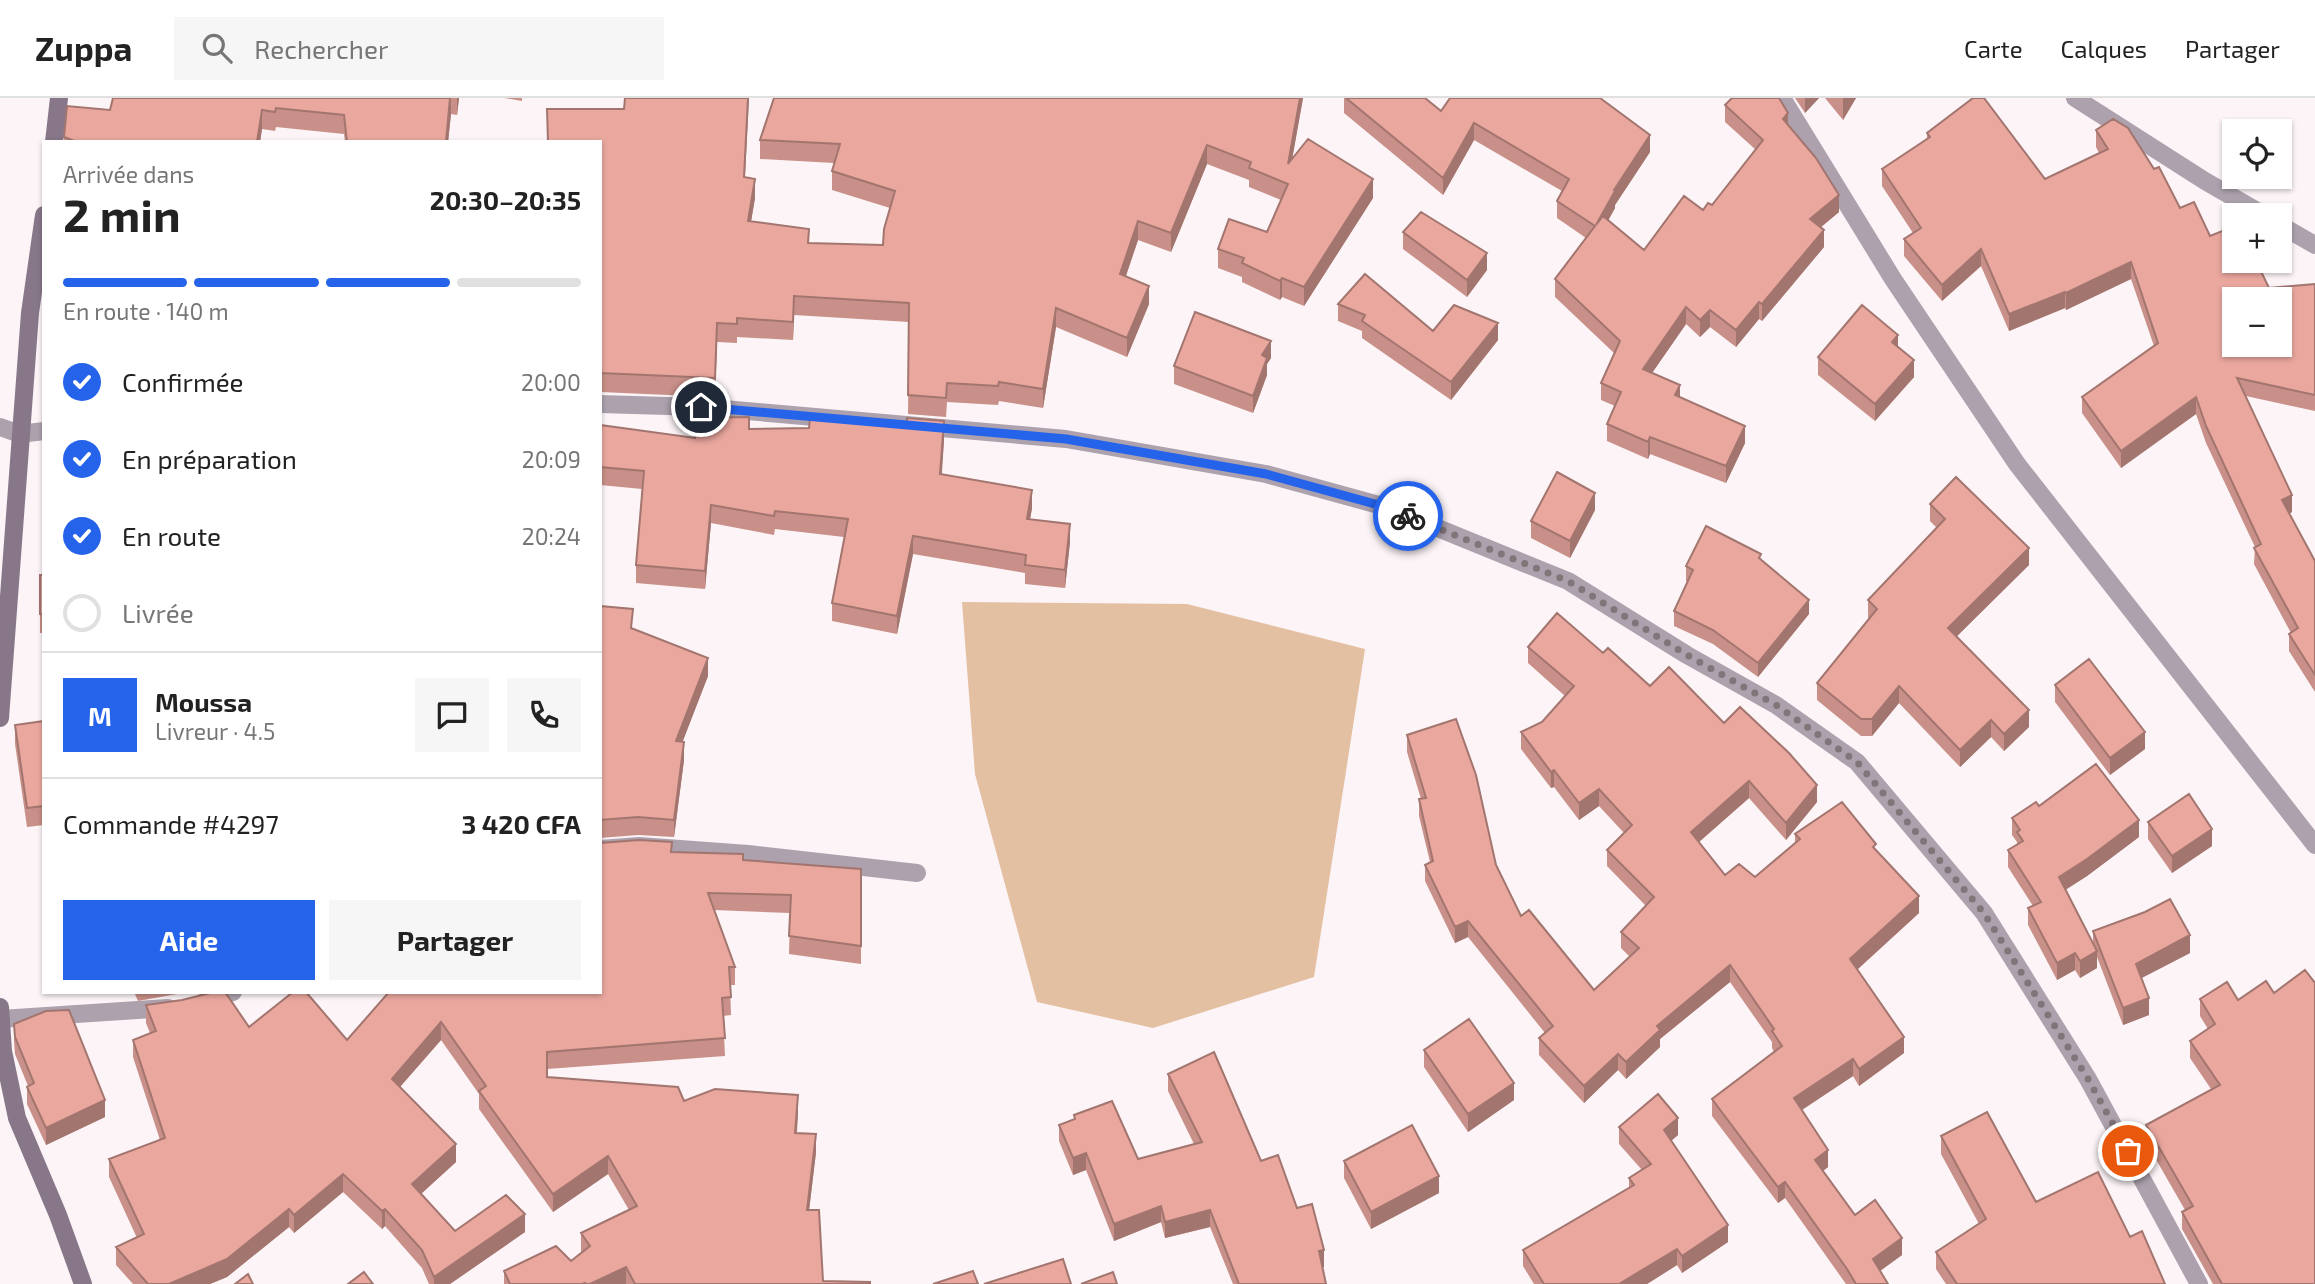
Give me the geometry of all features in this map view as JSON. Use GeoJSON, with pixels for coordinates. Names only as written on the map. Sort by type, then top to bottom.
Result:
{"type":"FeatureCollection","features":[{"type":"Feature","properties":{"kind":"street"},"geometry":{"type":"LineString","coordinates":[[54,140],[59,98]]}},
{"type":"Feature","properties":{"kind":"street"},"geometry":{"type":"LineString","coordinates":[[1782,98],[1893,279],[2017,464],[2315,845]]}},
{"type":"Feature","properties":{"kind":"street"},"geometry":{"type":"LineString","coordinates":[[2075,98],[2243,203]]}},
{"type":"Feature","properties":{"kind":"street"},"geometry":{"type":"LineString","coordinates":[[0,718],[30,313],[42,229]]}},
{"type":"Feature","properties":{"kind":"street"},"geometry":{"type":"LineString","coordinates":[[2292,232],[2315,245]]}},
{"type":"Feature","properties":{"kind":"street"},"geometry":{"type":"LineString","coordinates":[[602,404],[701,407],[1066,439],[1266,474],[1386,507],[1568,581],[1687,655],[1776,705],[1857,762],[1984,913],[2088,1079],[2199,1284]]}},
{"type":"Feature","properties":{"kind":"street"},"geometry":{"type":"LineString","coordinates":[[0,427],[20,434],[42,431]]}},
{"type":"Feature","properties":{"kind":"street"},"geometry":{"type":"LineString","coordinates":[[602,849],[639,846],[748,854],[917,873]]}},
{"type":"Feature","properties":{"kind":"street"},"geometry":{"type":"LineString","coordinates":[[83,1284],[58,1215],[17,1118],[3,1051],[0,1015],[155,1010],[228,994]]}},
{"type":"Feature","properties":{"kind":"shaded area"},"geometry":{"type":"Polygon","coordinates":[[[962,602],[1187,604],[1365,649],[1314,977],[1153,1028],[1037,1002],[975,774],[962,602]]]}},
{"type":"Feature","properties":{"kind":"building"},"geometry":{"type":"Polygon","coordinates":[[[113,98],[450,98],[446,140],[347,140],[344,115],[276,108],[275,112],[262,110],[257,140],[72,140],[64,137],[67,106],[110,110],[113,98]]]}},
{"type":"Feature","properties":{"kind":"building"},"geometry":{"type":"Polygon","coordinates":[[[625,98],[748,98],[744,177],[755,179],[748,221],[809,229],[808,243],[883,245],[884,229],[895,191],[832,171],[840,144],[760,140],[774,98],[1300,98],[1288,164],[1308,139],[1373,179],[1304,287],[1282,278],[1280,281],[1242,263],[1244,258],[1218,249],[1229,219],[1267,232],[1288,184],[1249,168],[1251,162],[1207,145],[1171,233],[1138,221],[1120,274],[1149,286],[1127,338],[1056,308],[1043,389],[999,382],[998,386],[947,383],[946,398],[908,395],[909,303],[794,296],[793,322],[737,318],[737,324],[717,323],[715,378],[602,373],[602,140],[548,140],[547,109],[624,109],[625,98]]]}},
{"type":"Feature","properties":{"kind":"building"},"geometry":{"type":"Polygon","coordinates":[[[1346,98],[1425,98],[1441,111],[1450,98],[1600,98],[1650,135],[1614,190],[1596,225],[1603,216],[1644,250],[1684,196],[1703,210],[1708,203],[1712,205],[1763,140],[1725,105],[1732,98],[1779,98],[1788,113],[1783,119],[1816,158],[1839,195],[1810,219],[1824,230],[1762,304],[1759,302],[1736,330],[1710,310],[1700,320],[1686,307],[1643,369],[1680,385],[1675,395],[1745,426],[1726,466],[1650,437],[1648,442],[1607,424],[1621,392],[1601,383],[1620,341],[1555,279],[1595,226],[1557,201],[1569,179],[1474,123],[1443,178],[1346,98]]]}},
{"type":"Feature","properties":{"kind":"building"},"geometry":{"type":"Polygon","coordinates":[[[1973,98],[1984,98],[2045,179],[2108,149],[2096,130],[2113,119],[2128,128],[2154,169],[2159,167],[2180,208],[2194,202],[2210,236],[2222,231],[2222,273],[2262,273],[2269,287],[2222,287],[2222,357],[2292,357],[2292,287],[2280,287],[2315,284],[2315,395],[2237,378],[2292,495],[2282,500],[2315,561],[2315,675],[2289,634],[2298,628],[2254,548],[2261,544],[2206,426],[2196,397],[2121,451],[2082,397],[2158,343],[2131,262],[2066,293],[2009,314],[1981,249],[1942,285],[1904,239],[1921,228],[1882,169],[1930,137],[1927,133],[1973,98]]]}},
{"type":"Feature","properties":{"kind":"building"},"geometry":{"type":"Polygon","coordinates":[[[1421,212],[1487,253],[1467,280],[1403,232],[1421,212]]]}},
{"type":"Feature","properties":{"kind":"building"},"geometry":{"type":"Polygon","coordinates":[[[1365,274],[1433,331],[1454,305],[1498,323],[1451,382],[1362,321],[1365,315],[1338,304],[1365,274]]]}},
{"type":"Feature","properties":{"kind":"building"},"geometry":{"type":"Polygon","coordinates":[[[1862,305],[1898,335],[1892,342],[1914,360],[1875,404],[1818,357],[1862,305]]]}},
{"type":"Feature","properties":{"kind":"building"},"geometry":{"type":"Polygon","coordinates":[[[1195,312],[1271,341],[1262,355],[1267,358],[1253,396],[1174,366],[1195,312]]]}},
{"type":"Feature","properties":{"kind":"building"},"geometry":{"type":"Polygon","coordinates":[[[749,417],[749,429],[809,428],[810,418],[907,426],[907,418],[944,421],[940,474],[1032,490],[1027,519],[1070,524],[1065,570],[1025,565],[1026,555],[913,536],[897,616],[832,603],[848,519],[775,511],[774,516],[711,505],[705,571],[636,565],[644,471],[602,467],[602,425],[695,438],[698,418],[749,417]]]}},
{"type":"Feature","properties":{"kind":"building"},"geometry":{"type":"Polygon","coordinates":[[[1557,472],[1595,493],[1570,541],[1531,521],[1557,472]]]}},
{"type":"Feature","properties":{"kind":"building"},"geometry":{"type":"Polygon","coordinates":[[[1956,477],[2029,548],[1948,628],[2029,710],[2004,734],[1991,720],[1960,750],[1899,686],[1872,719],[1861,719],[1817,683],[1877,609],[1868,600],[1945,519],[1930,504],[1956,477]]]}},
{"type":"Feature","properties":{"kind":"building"},"geometry":{"type":"Polygon","coordinates":[[[1706,526],[1761,554],[1759,558],[1809,600],[1758,663],[1713,630],[1674,611],[1693,570],[1686,566],[1706,526]]]}},
{"type":"Feature","properties":{"kind":"building"},"geometry":{"type":"Polygon","coordinates":[[[40,575],[42,575],[42,614],[40,575]]]}},
{"type":"Feature","properties":{"kind":"building"},"geometry":{"type":"Polygon","coordinates":[[[602,606],[633,609],[631,628],[708,658],[676,741],[684,742],[674,820],[638,817],[602,820],[602,606]]]}},
{"type":"Feature","properties":{"kind":"building"},"geometry":{"type":"Polygon","coordinates":[[[1557,613],[1603,653],[1608,648],[1650,686],[1669,667],[1724,723],[1740,707],[1789,753],[1817,785],[1786,823],[1749,781],[1691,832],[1725,875],[1739,864],[1755,877],[1800,839],[1795,834],[1842,802],[1876,844],[1873,847],[1919,896],[1850,959],[1904,1037],[1859,1069],[1853,1059],[1794,1098],[1828,1150],[1815,1160],[1855,1215],[1875,1200],[1902,1238],[1873,1259],[1888,1284],[1856,1284],[1785,1182],[1778,1187],[1712,1099],[1782,1046],[1772,1031],[1774,1029],[1730,965],[1657,1026],[1660,1030],[1626,1062],[1618,1054],[1584,1086],[1539,1038],[1553,1026],[1468,921],[1455,927],[1425,865],[1433,861],[1419,799],[1426,798],[1407,735],[1456,719],[1476,775],[1496,865],[1521,916],[1529,910],[1594,990],[1639,948],[1621,932],[1654,897],[1607,850],[1632,825],[1599,789],[1579,803],[1521,732],[1542,722],[1574,686],[1528,647],[1557,613]]]}},
{"type":"Feature","properties":{"kind":"building"},"geometry":{"type":"Polygon","coordinates":[[[2089,659],[2145,732],[2110,758],[2055,685],[2089,659]]]}},
{"type":"Feature","properties":{"kind":"building"},"geometry":{"type":"Polygon","coordinates":[[[42,721],[42,806],[27,808],[15,725],[42,721]]]}},
{"type":"Feature","properties":{"kind":"building"},"geometry":{"type":"Polygon","coordinates":[[[2096,764],[2139,820],[2059,877],[2097,951],[2080,961],[2075,953],[2057,963],[2028,908],[2041,902],[2008,850],[2023,841],[2012,818],[2036,802],[2039,806],[2096,764]]]}},
{"type":"Feature","properties":{"kind":"building"},"geometry":{"type":"Polygon","coordinates":[[[2189,794],[2212,829],[2172,856],[2148,822],[2189,794]]]}},
{"type":"Feature","properties":{"kind":"building"},"geometry":{"type":"Polygon","coordinates":[[[639,840],[672,842],[671,852],[743,854],[743,860],[861,869],[861,946],[789,936],[791,895],[708,893],[735,967],[729,967],[731,997],[722,998],[725,1038],[547,1052],[547,1077],[678,1087],[684,1101],[715,1089],[798,1095],[795,1133],[816,1134],[807,1210],[819,1210],[823,1281],[870,1284],[635,1284],[626,1267],[590,1284],[510,1284],[504,1271],[556,1246],[571,1261],[590,1246],[581,1233],[637,1206],[608,1156],[553,1194],[479,1091],[486,1086],[441,1022],[392,1079],[456,1144],[412,1184],[455,1231],[506,1195],[525,1214],[434,1277],[422,1250],[385,1209],[382,1211],[343,1174],[294,1215],[289,1209],[227,1259],[169,1284],[148,1284],[116,1247],[144,1234],[109,1159],[165,1138],[133,1040],[156,1031],[146,1005],[206,994],[226,994],[249,1027],[290,994],[308,994],[347,1040],[387,994],[602,994],[602,843],[639,840]]]}},
{"type":"Feature","properties":{"kind":"building"},"geometry":{"type":"Polygon","coordinates":[[[2170,899],[2190,935],[2136,964],[2149,998],[2123,1008],[2093,931],[2145,912],[2170,899]]]}},
{"type":"Feature","properties":{"kind":"building"},"geometry":{"type":"Polygon","coordinates":[[[2305,970],[2315,983],[2315,1284],[2222,1284],[2182,1212],[2193,1206],[2146,1125],[2220,1085],[2190,1041],[2215,1024],[2200,999],[2227,982],[2238,1000],[2266,981],[2274,993],[2305,970]]]}},
{"type":"Feature","properties":{"kind":"building"},"geometry":{"type":"Polygon","coordinates":[[[69,1010],[105,1100],[46,1128],[27,1087],[34,1083],[15,1037],[14,1024],[46,1011],[69,1010]]]}},
{"type":"Feature","properties":{"kind":"building"},"geometry":{"type":"Polygon","coordinates":[[[1469,1019],[1514,1083],[1468,1114],[1424,1050],[1469,1019]]]}},
{"type":"Feature","properties":{"kind":"building"},"geometry":{"type":"Polygon","coordinates":[[[1214,1052],[1261,1161],[1278,1155],[1297,1208],[1312,1204],[1324,1250],[1319,1251],[1326,1284],[1239,1284],[1210,1210],[1165,1222],[1161,1206],[1114,1224],[1086,1153],[1073,1158],[1059,1125],[1075,1119],[1074,1115],[1112,1101],[1138,1159],[1202,1142],[1168,1074],[1214,1052]]]}},
{"type":"Feature","properties":{"kind":"building"},"geometry":{"type":"Polygon","coordinates":[[[1658,1094],[1678,1118],[1664,1130],[1728,1225],[1682,1256],[1677,1249],[1619,1284],[1544,1284],[1523,1250],[1634,1185],[1629,1178],[1651,1164],[1619,1127],[1658,1094]]]}},
{"type":"Feature","properties":{"kind":"building"},"geometry":{"type":"Polygon","coordinates":[[[1987,1112],[2036,1202],[2098,1172],[2130,1237],[2142,1231],[2165,1284],[1957,1284],[1936,1252],[1986,1219],[1941,1136],[1987,1112]]]}},
{"type":"Feature","properties":{"kind":"building"},"geometry":{"type":"Polygon","coordinates":[[[1412,1125],[1439,1176],[1371,1212],[1344,1161],[1412,1125]]]}},
{"type":"Feature","properties":{"kind":"building"},"geometry":{"type":"Polygon","coordinates":[[[1063,1259],[1071,1284],[984,1284],[1063,1259]]]}},
{"type":"Feature","properties":{"kind":"building"},"geometry":{"type":"Polygon","coordinates":[[[973,1271],[978,1284],[933,1284],[973,1271]]]}},
{"type":"Feature","properties":{"kind":"building"},"geometry":{"type":"Polygon","coordinates":[[[364,1272],[373,1284],[348,1284],[364,1272]]]}},
{"type":"Feature","properties":{"kind":"building"},"geometry":{"type":"Polygon","coordinates":[[[1113,1272],[1117,1284],[1081,1284],[1113,1272]]]}},
{"type":"Feature","properties":{"kind":"building"},"geometry":{"type":"Polygon","coordinates":[[[248,1274],[253,1284],[235,1284],[248,1274]]]}},
{"type":"Feature","properties":{"kind":"way so far"},"geometry":{"type":"LineString","coordinates":[[1408,516],[1568,581],[1687,655],[1776,705],[1857,762],[1984,913],[2088,1079],[2128,1151]]}},
{"type":"Feature","properties":{"kind":"route"},"geometry":{"type":"LineString","coordinates":[[701,407],[1066,439],[1266,474],[1386,507],[1408,516]]}}]}
